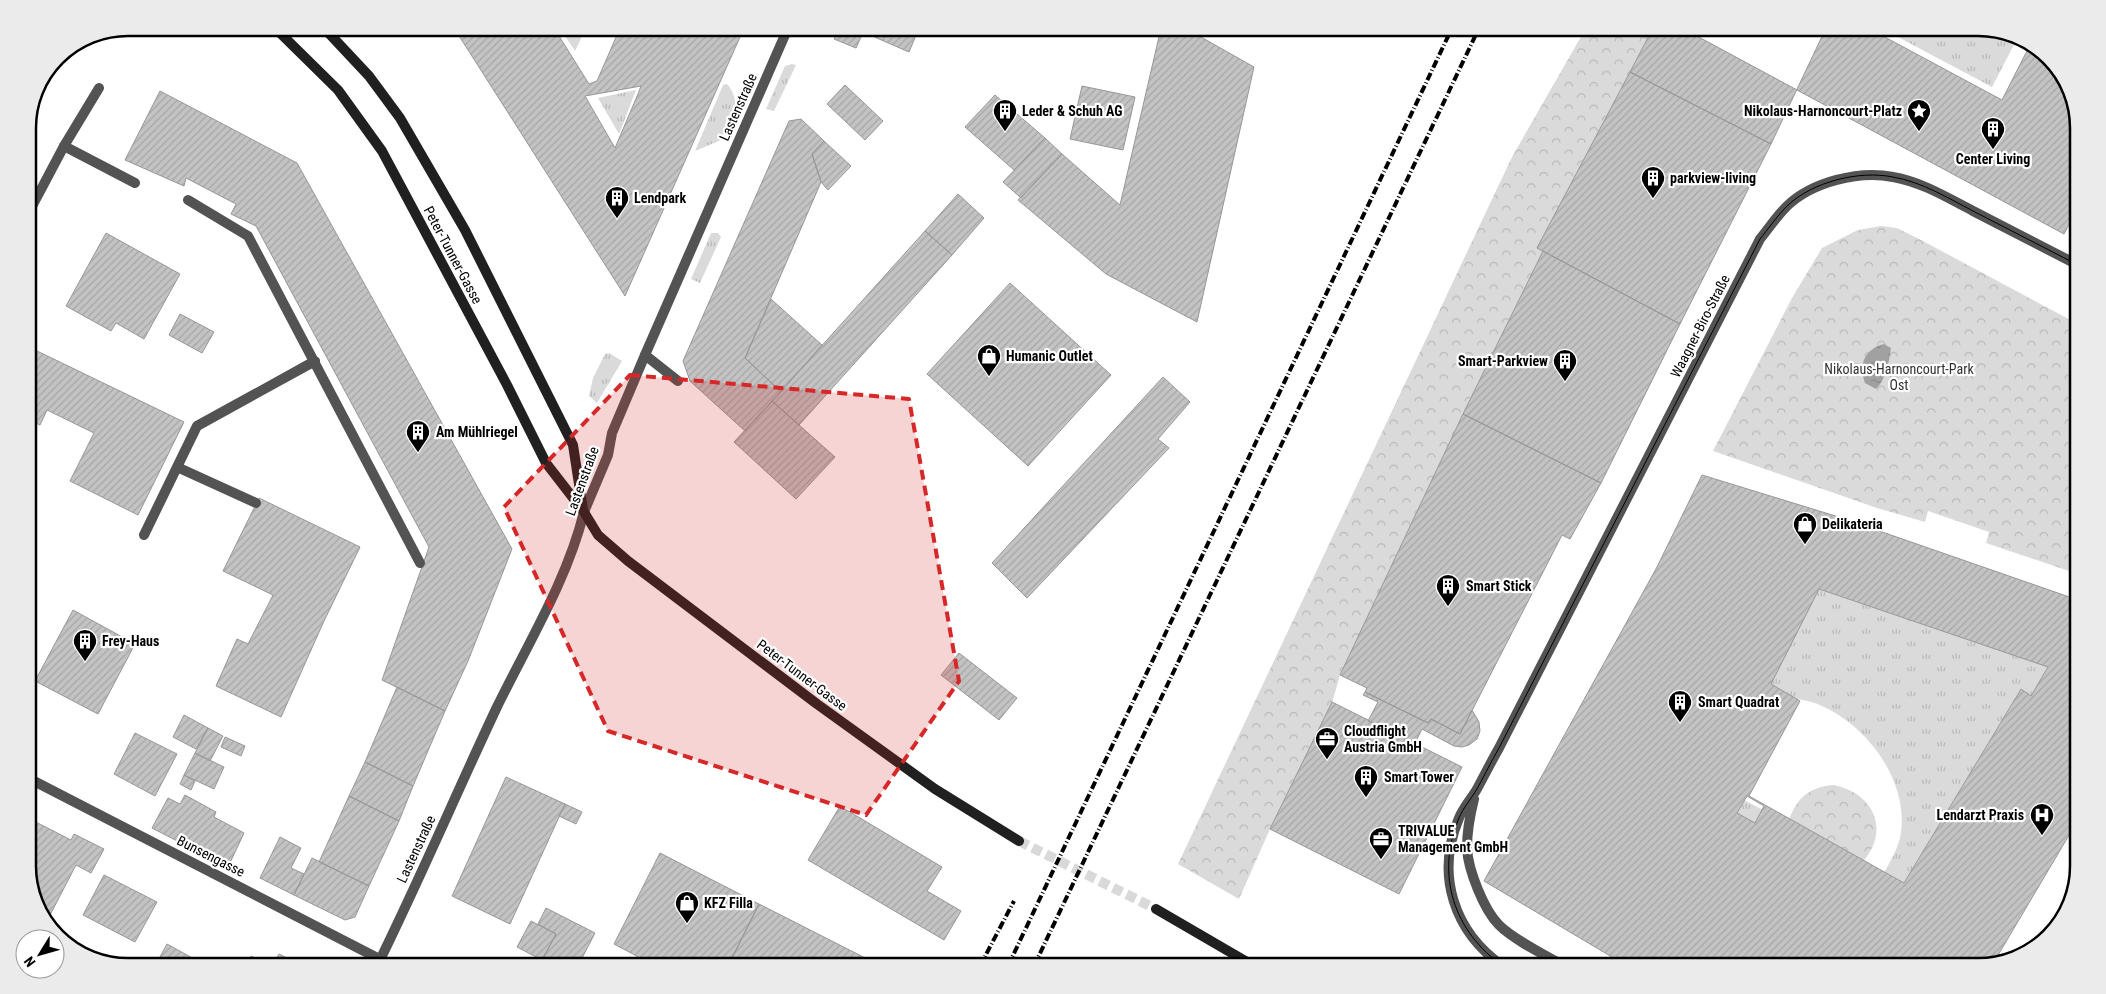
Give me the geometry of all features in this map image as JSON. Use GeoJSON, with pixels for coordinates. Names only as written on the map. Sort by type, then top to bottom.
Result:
{"type":"FeatureCollection","features":[{"type":"Feature","properties":{"kind":"main road","name":"Peter-Tunner-Gasse"},"geometry":{"type":"LineString","coordinates":[[283,36],[338,90],[382,151],[507,384],[546,463],[584,512],[598,535],[717,629],[935,789],[1019,841]]}},
{"type":"Feature","properties":{"kind":"main road","name":"Peter-Tunner-Gasse"},"geometry":{"type":"LineString","coordinates":[[332,36],[369,76],[400,118],[465,230],[573,445],[584,512]]}},
{"type":"Feature","properties":{"kind":"main road"},"geometry":{"type":"LineString","coordinates":[[1156,909],[1240,958]]}},
{"type":"Feature","properties":{"kind":"street","name":"Lastenstraße"},"geometry":{"type":"LineString","coordinates":[[381,958],[478,746],[561,577],[576,542],[584,512],[608,455],[612,433],[785,36]]}},
{"type":"Feature","properties":{"kind":"street"},"geometry":{"type":"LineString","coordinates":[[36,199],[64,146],[99,88]]}},
{"type":"Feature","properties":{"kind":"street"},"geometry":{"type":"LineString","coordinates":[[64,146],[135,183]]}},
{"type":"Feature","properties":{"kind":"street","name":"Waagner-Biro-Straße"},"geometry":{"type":"LineString","coordinates":[[1477,789],[1760,239],[1787,206],[1815,187],[1845,178],[1876,175],[1893,177],[1915,183],[1944,196],[2070,261]]}},
{"type":"Feature","properties":{"kind":"street"},"geometry":{"type":"LineString","coordinates":[[188,200],[248,236],[316,361],[420,563]]}},
{"type":"Feature","properties":{"kind":"street"},"geometry":{"type":"LineString","coordinates":[[645,355],[678,381]]}},
{"type":"Feature","properties":{"kind":"street"},"geometry":{"type":"LineString","coordinates":[[144,535],[197,426],[316,361]]}},
{"type":"Feature","properties":{"kind":"street"},"geometry":{"type":"LineString","coordinates":[[177,467],[256,504]]}},
{"type":"Feature","properties":{"kind":"street","name":"Bunsengasse"},"geometry":{"type":"LineString","coordinates":[[36,782],[370,958]]}},
{"type":"Feature","properties":{"kind":"street"},"geometry":{"type":"LineString","coordinates":[[1477,789],[1459,818],[1451,844],[1448,870],[1452,898],[1460,918],[1472,938],[1491,958]]}},
{"type":"Feature","properties":{"kind":"street"},"geometry":{"type":"LineString","coordinates":[[1477,789],[1469,818],[1467,849],[1473,874],[1485,904],[1499,925],[1551,958]]}},
{"type":"Feature","properties":{"kind":"highlighted area"},"geometry":{"type":"Polygon","coordinates":[[[630,375],[909,399],[959,681],[866,815],[608,731],[504,507],[630,375]]]}},
{"type":"Feature","properties":{"kind":"green space"},"geometry":{"type":"Polygon","coordinates":[[[565,36],[582,36],[575,51],[565,36]]]}},
{"type":"Feature","properties":{"kind":"green space"},"geometry":{"type":"Polygon","coordinates":[[[1581,36],[1649,36],[1538,248],[1543,251],[1463,414],[1340,675],[1332,703],[1270,829],[1239,899],[1178,864],[1512,157],[1581,36]]]}},
{"type":"Feature","properties":{"kind":"green space"},"geometry":{"type":"Polygon","coordinates":[[[1896,36],[1984,36],[2013,43],[2014,44],[1992,87],[1896,36]]]}},
{"type":"Feature","properties":{"kind":"green space"},"geometry":{"type":"Polygon","coordinates":[[[796,65],[774,111],[766,109],[785,66],[796,65]]]}},
{"type":"Feature","properties":{"kind":"green space"},"geometry":{"type":"Polygon","coordinates":[[[727,84],[735,98],[735,105],[734,112],[721,140],[695,151],[723,85],[727,84]]]}},
{"type":"Feature","properties":{"kind":"green space"},"geometry":{"type":"Polygon","coordinates":[[[636,90],[619,134],[598,98],[636,90]]]}},
{"type":"Feature","properties":{"kind":"green space","name":"Nikolaus-Harnoncourt-Park Ost"},"geometry":{"type":"Polygon","coordinates":[[[1881,226],[1897,228],[2070,320],[2070,571],[1986,543],[1989,532],[1928,511],[1925,522],[1877,508],[1713,451],[1792,298],[1822,248],[1858,230],[1881,226]]]}},
{"type":"Feature","properties":{"kind":"green space"},"geometry":{"type":"Polygon","coordinates":[[[711,233],[718,233],[721,237],[700,283],[691,279],[711,233]]]}},
{"type":"Feature","properties":{"kind":"green space"},"geometry":{"type":"Polygon","coordinates":[[[609,353],[622,361],[597,403],[589,396],[593,378],[605,354],[609,353]]]}},
{"type":"Feature","properties":{"kind":"green space"},"geometry":{"type":"Polygon","coordinates":[[[1738,562],[2048,667],[2031,696],[2020,690],[1904,883],[1871,958],[1816,958],[1609,834],[1738,562]],[[1766,696],[1671,762],[1884,873],[1899,842],[1902,818],[1893,778],[1883,760],[1856,728],[1839,715],[1822,706],[1809,701],[1766,696]]]}},
{"type":"Feature","properties":{"kind":"green space"},"geometry":{"type":"Polygon","coordinates":[[[1834,785],[1860,797],[1869,806],[1874,816],[1875,840],[1870,853],[1860,865],[1786,829],[1793,811],[1802,798],[1815,789],[1834,785]]]}},
{"type":"Feature","properties":{"kind":"water"},"geometry":{"type":"Polygon","coordinates":[[[1884,344],[1891,348],[1885,375],[1876,389],[1865,383],[1862,370],[1863,364],[1865,358],[1872,350],[1884,344]]]}},
{"type":"Feature","properties":{"kind":"building","name":"Lendpark"},"geometry":{"type":"Polygon","coordinates":[[[459,36],[559,36],[589,84],[597,81],[617,36],[740,36],[625,296],[459,36]],[[641,86],[585,96],[615,148],[641,86]]]}},
{"type":"Feature","properties":{"kind":"building"},"geometry":{"type":"Polygon","coordinates":[[[835,36],[861,36],[856,48],[834,39],[835,36]]]}},
{"type":"Feature","properties":{"kind":"building"},"geometry":{"type":"Polygon","coordinates":[[[872,36],[916,36],[909,52],[872,36]]]}},
{"type":"Feature","properties":{"kind":"building"},"geometry":{"type":"Polygon","coordinates":[[[1159,36],[1199,36],[1254,67],[1197,322],[1106,274],[1018,200],[1062,154],[1120,205],[1159,36]]]}},
{"type":"Feature","properties":{"kind":"building"},"geometry":{"type":"Polygon","coordinates":[[[1649,36],[1822,36],[1771,144],[1630,72],[1649,36]]]}},
{"type":"Feature","properties":{"kind":"building","name":"Nikolaus-Harnoncourt-Platz"},"geometry":{"type":"Polygon","coordinates":[[[1697,36],[1883,36],[2002,100],[2027,51],[2038,59],[2054,77],[2065,99],[2068,110],[2070,122],[2070,222],[2064,234],[1697,36]]]}},
{"type":"Feature","properties":{"kind":"building","name":"parkview-living"},"geometry":{"type":"Polygon","coordinates":[[[1630,72],[1771,144],[1680,324],[1537,248],[1630,72]]]}},
{"type":"Feature","properties":{"kind":"building"},"geometry":{"type":"Polygon","coordinates":[[[845,85],[883,121],[865,140],[827,104],[845,85]]]}},
{"type":"Feature","properties":{"kind":"building"},"geometry":{"type":"Polygon","coordinates":[[[1082,86],[1135,97],[1123,150],[1070,139],[1082,86]]]}},
{"type":"Feature","properties":{"kind":"building","name":"Am Mühlriegel"},"geometry":{"type":"Polygon","coordinates":[[[160,91],[297,163],[512,549],[468,661],[445,711],[382,680],[429,547],[256,226],[231,214],[236,204],[186,178],[184,186],[125,160],[160,91]]]}},
{"type":"Feature","properties":{"kind":"building","name":"Leder & Schuh AG"},"geometry":{"type":"Polygon","coordinates":[[[995,95],[1045,138],[1014,170],[965,127],[995,95]]]}},
{"type":"Feature","properties":{"kind":"building"},"geometry":{"type":"Polygon","coordinates":[[[801,119],[824,141],[812,154],[821,182],[745,358],[781,392],[745,431],[690,381],[683,361],[789,121],[801,119]]]}},
{"type":"Feature","properties":{"kind":"building"},"geometry":{"type":"Polygon","coordinates":[[[1045,138],[1062,154],[1021,198],[1003,182],[1045,138]]]}},
{"type":"Feature","properties":{"kind":"building"},"geometry":{"type":"Polygon","coordinates":[[[824,141],[851,166],[828,190],[821,182],[812,154],[824,141]]]}},
{"type":"Feature","properties":{"kind":"building"},"geometry":{"type":"Polygon","coordinates":[[[958,194],[984,218],[952,255],[925,231],[958,194]]]}},
{"type":"Feature","properties":{"kind":"building"},"geometry":{"type":"Polygon","coordinates":[[[925,231],[952,255],[799,425],[772,401],[925,231]]]}},
{"type":"Feature","properties":{"kind":"building"},"geometry":{"type":"Polygon","coordinates":[[[106,233],[180,274],[144,339],[116,323],[111,331],[66,306],[106,233]]]}},
{"type":"Feature","properties":{"kind":"building","name":"Smart-Parkview"},"geometry":{"type":"Polygon","coordinates":[[[1543,251],[1680,324],[1601,483],[1463,414],[1543,251]]]}},
{"type":"Feature","properties":{"kind":"building"},"geometry":{"type":"Polygon","coordinates":[[[1010,283],[1111,375],[1028,466],[927,374],[1010,283]]]}},
{"type":"Feature","properties":{"kind":"building"},"geometry":{"type":"Polygon","coordinates":[[[771,299],[822,345],[781,392],[745,358],[771,299]]]}},
{"type":"Feature","properties":{"kind":"building"},"geometry":{"type":"Polygon","coordinates":[[[180,314],[214,332],[202,353],[169,335],[180,314]]]}},
{"type":"Feature","properties":{"kind":"building"},"geometry":{"type":"Polygon","coordinates":[[[36,350],[184,422],[138,515],[70,481],[94,433],[47,410],[40,425],[36,423],[36,350]]]}},
{"type":"Feature","properties":{"kind":"building"},"geometry":{"type":"Polygon","coordinates":[[[1163,377],[1190,402],[1158,439],[1169,448],[1027,598],[992,563],[1163,377]]]}},
{"type":"Feature","properties":{"kind":"building"},"geometry":{"type":"Polygon","coordinates":[[[772,401],[835,457],[796,499],[734,442],[772,401]]]}},
{"type":"Feature","properties":{"kind":"building","name":"Smart Stick"},"geometry":{"type":"Polygon","coordinates":[[[1463,414],[1601,483],[1570,539],[1562,535],[1460,734],[1431,719],[1428,723],[1365,692],[1367,688],[1340,675],[1463,414]]]}},
{"type":"Feature","properties":{"kind":"building","name":"Smart Quadrat"},"geometry":{"type":"Polygon","coordinates":[[[1702,475],[1842,518],[2070,597],[2070,834],[1998,956],[1978,958],[1614,958],[1484,881],[1657,567],[1702,475]],[[1819,589],[1771,684],[1800,701],[1749,796],[1904,883],[2021,689],[2031,696],[2048,667],[1819,589]]]}},
{"type":"Feature","properties":{"kind":"building"},"geometry":{"type":"Polygon","coordinates":[[[259,498],[360,547],[281,717],[216,686],[237,639],[248,644],[273,595],[223,571],[259,498]]]}},
{"type":"Feature","properties":{"kind":"building","name":"Frey-Haus"},"geometry":{"type":"Polygon","coordinates":[[[73,610],[135,644],[98,714],[36,682],[73,610]]]}},
{"type":"Feature","properties":{"kind":"building"},"geometry":{"type":"Polygon","coordinates":[[[959,653],[1017,698],[999,720],[941,675],[959,653]]]}},
{"type":"Feature","properties":{"kind":"building"},"geometry":{"type":"Polygon","coordinates":[[[397,687],[445,711],[413,786],[365,762],[397,687]]]}},
{"type":"Feature","properties":{"kind":"building"},"geometry":{"type":"Polygon","coordinates":[[[1365,692],[1428,723],[1431,719],[1460,734],[1472,710],[1479,722],[1480,731],[1477,739],[1469,745],[1462,747],[1454,746],[1422,729],[1415,743],[1368,721],[1378,702],[1363,695],[1365,692]]]}},
{"type":"Feature","properties":{"kind":"building","name":"Smart Tower"},"geometry":{"type":"Polygon","coordinates":[[[1332,702],[1462,767],[1399,894],[1270,829],[1332,702]]]}},
{"type":"Feature","properties":{"kind":"building"},"geometry":{"type":"Polygon","coordinates":[[[184,715],[208,728],[196,749],[173,737],[184,715]]]}},
{"type":"Feature","properties":{"kind":"building"},"geometry":{"type":"Polygon","coordinates":[[[208,728],[223,736],[210,761],[195,753],[208,728]]]}},
{"type":"Feature","properties":{"kind":"building"},"geometry":{"type":"Polygon","coordinates":[[[135,733],[177,754],[155,796],[114,774],[135,733]]]}},
{"type":"Feature","properties":{"kind":"building"},"geometry":{"type":"Polygon","coordinates":[[[225,737],[245,746],[241,756],[221,747],[225,737]]]}},
{"type":"Feature","properties":{"kind":"building"},"geometry":{"type":"Polygon","coordinates":[[[195,753],[224,767],[214,789],[184,775],[195,753]]]}},
{"type":"Feature","properties":{"kind":"building"},"geometry":{"type":"Polygon","coordinates":[[[365,762],[413,786],[399,821],[349,796],[365,762]]]}},
{"type":"Feature","properties":{"kind":"building"},"geometry":{"type":"Polygon","coordinates":[[[184,775],[195,781],[191,790],[180,784],[184,775]]]}},
{"type":"Feature","properties":{"kind":"building"},"geometry":{"type":"Polygon","coordinates":[[[506,777],[565,804],[510,924],[452,896],[506,777]]]}},
{"type":"Feature","properties":{"kind":"building"},"geometry":{"type":"Polygon","coordinates":[[[185,795],[216,812],[214,817],[244,833],[228,867],[152,828],[168,798],[180,804],[185,795]]]}},
{"type":"Feature","properties":{"kind":"building"},"geometry":{"type":"Polygon","coordinates":[[[349,796],[399,821],[369,886],[319,862],[349,796]]]}},
{"type":"Feature","properties":{"kind":"building"},"geometry":{"type":"Polygon","coordinates":[[[1747,796],[1764,806],[1755,823],[1737,813],[1747,796]]]}},
{"type":"Feature","properties":{"kind":"building"},"geometry":{"type":"Polygon","coordinates":[[[565,804],[582,812],[576,824],[559,816],[565,804]]]}},
{"type":"Feature","properties":{"kind":"building"},"geometry":{"type":"Polygon","coordinates":[[[840,806],[942,867],[927,891],[961,911],[944,940],[808,860],[840,806]]]}},
{"type":"Feature","properties":{"kind":"building"},"geometry":{"type":"Polygon","coordinates":[[[36,822],[71,840],[74,834],[104,849],[91,873],[76,865],[50,914],[43,901],[36,872],[36,822]]]}},
{"type":"Feature","properties":{"kind":"building"},"geometry":{"type":"Polygon","coordinates":[[[280,837],[301,848],[291,868],[304,874],[294,895],[260,878],[280,837]]]}},
{"type":"Feature","properties":{"kind":"building","name":"KFZ Filla"},"geometry":{"type":"Polygon","coordinates":[[[660,853],[759,904],[732,958],[640,958],[614,944],[660,853]]]}},
{"type":"Feature","properties":{"kind":"building"},"geometry":{"type":"Polygon","coordinates":[[[312,858],[369,886],[355,917],[345,920],[294,895],[312,858]]]}},
{"type":"Feature","properties":{"kind":"building"},"geometry":{"type":"Polygon","coordinates":[[[104,875],[157,902],[135,942],[83,915],[104,875]]]}},
{"type":"Feature","properties":{"kind":"building"},"geometry":{"type":"Polygon","coordinates":[[[759,904],[865,958],[732,958],[759,904]]]}},
{"type":"Feature","properties":{"kind":"building"},"geometry":{"type":"Polygon","coordinates":[[[546,908],[595,933],[582,958],[543,958],[556,934],[538,924],[546,908]]]}},
{"type":"Feature","properties":{"kind":"building"},"geometry":{"type":"Polygon","coordinates":[[[531,921],[556,934],[543,958],[538,958],[517,947],[531,921]]]}},
{"type":"Feature","properties":{"kind":"building"},"geometry":{"type":"Polygon","coordinates":[[[167,944],[192,958],[159,958],[167,944]]]}},
{"type":"Feature","properties":{"kind":"building"},"geometry":{"type":"Polygon","coordinates":[[[279,954],[287,958],[277,958],[279,954]]]}},
{"type":"Feature","properties":{"kind":"tunnel"},"geometry":{"type":"LineString","coordinates":[[1019,841],[1156,909]]}},
{"type":"Feature","properties":{"kind":"tram line"},"geometry":{"type":"LineString","coordinates":[[1493,958],[1472,937],[1461,919],[1449,881],[1452,839],[1459,818],[1499,748],[1760,239],[1776,218],[1797,198],[1823,184],[1851,177],[1880,175],[1904,179],[1934,191],[2070,261]]}},
{"type":"Feature","properties":{"kind":"railway"},"geometry":{"type":"LineString","coordinates":[[1012,958],[1448,36]]}},
{"type":"Feature","properties":{"kind":"railway"},"geometry":{"type":"LineString","coordinates":[[1038,958],[1475,36]]}},
{"type":"Feature","properties":{"kind":"railway"},"geometry":{"type":"LineString","coordinates":[[984,958],[1014,901]]}},
{"type":"Feature","properties":{"kind":"place","name":"Leder & Schuh AG"},"geometry":{"type":"Point","coordinates":[1005,132]}},
{"type":"Feature","properties":{"kind":"place","name":"Nikolaus-Harnoncourt-Platz"},"geometry":{"type":"Point","coordinates":[1919,132]}},
{"type":"Feature","properties":{"kind":"place","name":"Center Living"},"geometry":{"type":"Point","coordinates":[1993,150]}},
{"type":"Feature","properties":{"kind":"place","name":"parkview-living"},"geometry":{"type":"Point","coordinates":[1653,199]}},
{"type":"Feature","properties":{"kind":"place","name":"Lendpark"},"geometry":{"type":"Point","coordinates":[617,219]}},
{"type":"Feature","properties":{"kind":"place","name":"Humanic Outlet"},"geometry":{"type":"Point","coordinates":[989,377]}},
{"type":"Feature","properties":{"kind":"place","name":"Smart-Parkview"},"geometry":{"type":"Point","coordinates":[1565,382]}},
{"type":"Feature","properties":{"kind":"place","name":"Am Mühlriegel"},"geometry":{"type":"Point","coordinates":[418,453]}},
{"type":"Feature","properties":{"kind":"place","name":"Delikateria"},"geometry":{"type":"Point","coordinates":[1805,545]}},
{"type":"Feature","properties":{"kind":"place","name":"Smart Stick"},"geometry":{"type":"Point","coordinates":[1448,607]}},
{"type":"Feature","properties":{"kind":"place","name":"Frey-Haus"},"geometry":{"type":"Point","coordinates":[85,662]}},
{"type":"Feature","properties":{"kind":"place","name":"Smart Quadrat"},"geometry":{"type":"Point","coordinates":[1680,723]}},
{"type":"Feature","properties":{"kind":"place","name":"Cloudflight Austria GmbH"},"geometry":{"type":"Point","coordinates":[1327,760]}},
{"type":"Feature","properties":{"kind":"place","name":"Smart Tower"},"geometry":{"type":"Point","coordinates":[1366,798]}},
{"type":"Feature","properties":{"kind":"place","name":"Lendarzt Praxis"},"geometry":{"type":"Point","coordinates":[2042,836]}},
{"type":"Feature","properties":{"kind":"place","name":"TRIVALUE Management GmbH"},"geometry":{"type":"Point","coordinates":[1381,860]}},
{"type":"Feature","properties":{"kind":"place","name":"KFZ Filla"},"geometry":{"type":"Point","coordinates":[687,924]}}]}
